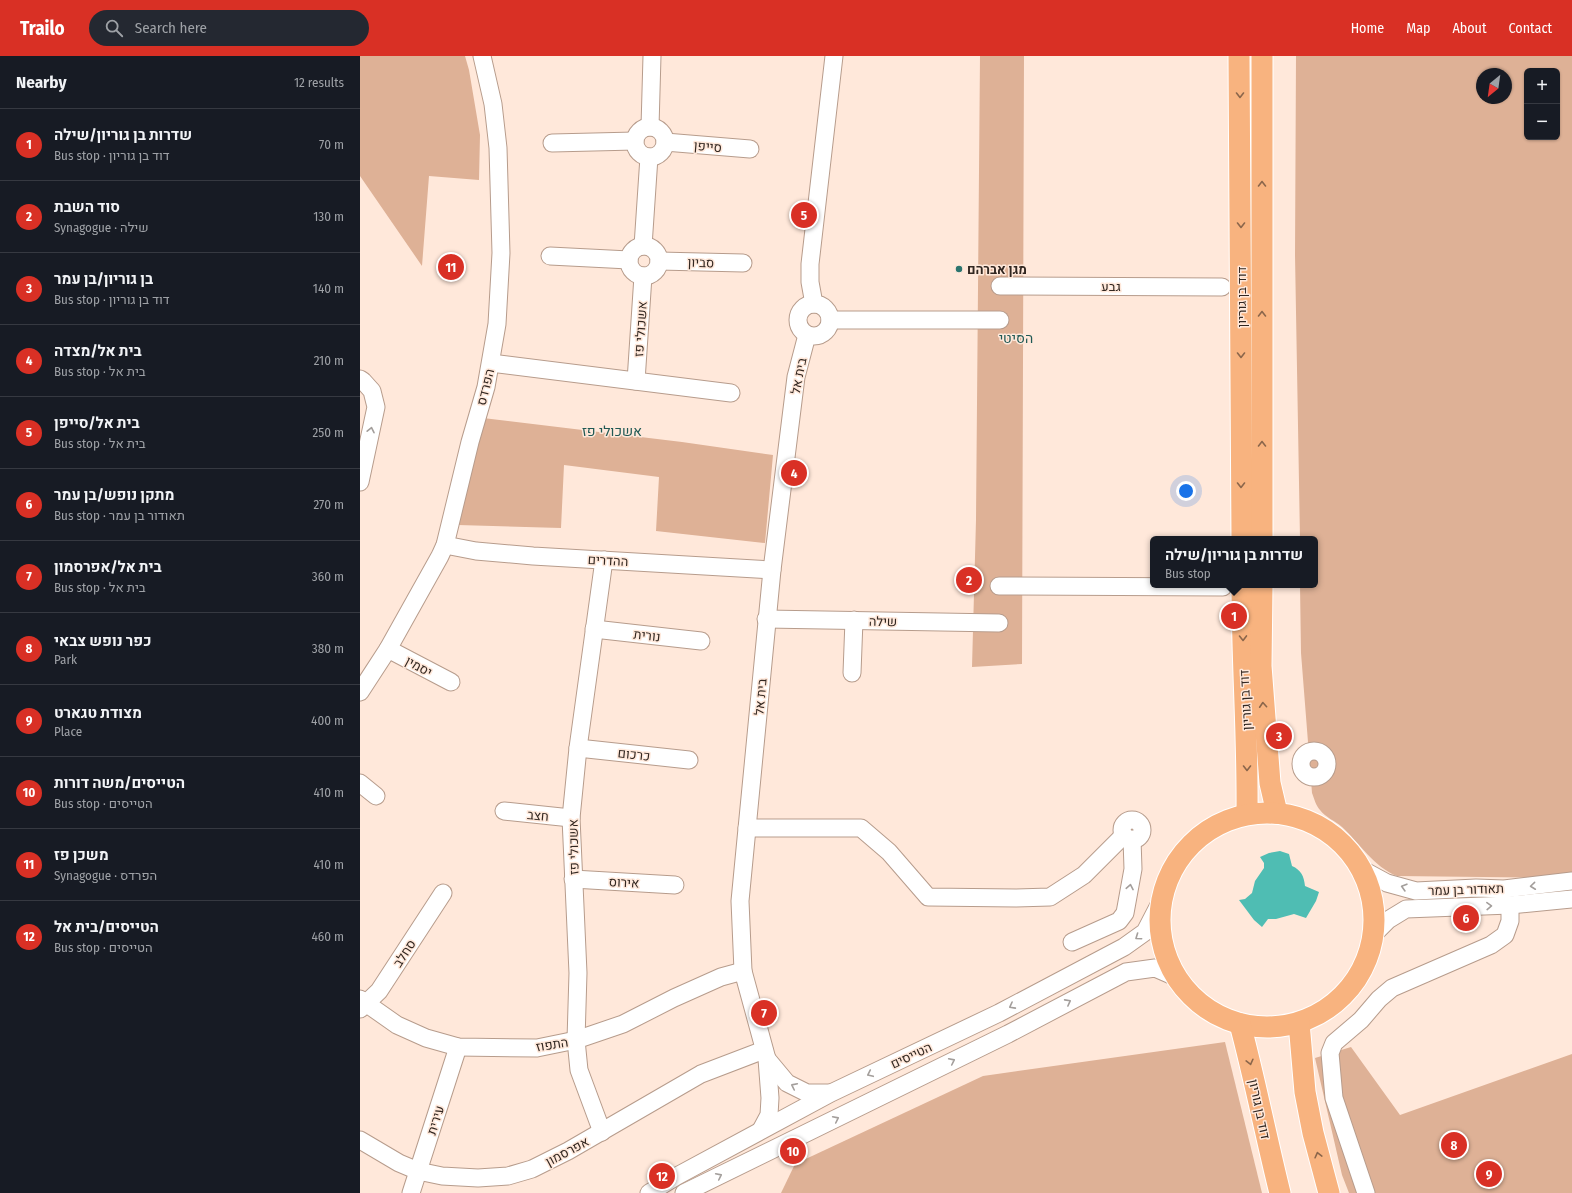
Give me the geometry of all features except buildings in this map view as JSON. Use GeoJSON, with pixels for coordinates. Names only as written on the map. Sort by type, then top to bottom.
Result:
{"type":"FeatureCollection","features":[{"type":"Feature","properties":{"kind":"main road","name":"דוד בן גוריון"},"geometry":{"type":"LineString","coordinates":[[1239,56],[1242,536]]}},
{"type":"Feature","properties":{"kind":"main road","name":"דוד בן גוריון"},"geometry":{"type":"LineString","coordinates":[[1262,56],[1262,536]]}},
{"type":"Feature","properties":{"kind":"main road","name":"דוד בן גוריון"},"geometry":{"type":"LineString","coordinates":[[1232,588],[1243,676],[1248,764],[1247,814]]}},
{"type":"Feature","properties":{"kind":"main road","name":"דוד בן גוריון"},"geometry":{"type":"LineString","coordinates":[[1262,588],[1261,666],[1270,783],[1277,813]]}},
{"type":"Feature","properties":{"kind":"main road"},"geometry":{"type":"LineString","coordinates":[[1277,813],[1298,817],[1318,826],[1330,833],[1352,853],[1363,870],[1375,912],[1375,933],[1370,953],[1362,972],[1351,989],[1336,1004],[1319,1015],[1299,1023],[1278,1027],[1257,1027],[1240,1024],[1216,1014],[1197,1002],[1183,987],[1164,950],[1160,937],[1159,905],[1173,868],[1184,851],[1199,837],[1216,825],[1247,814],[1277,813]]}},
{"type":"Feature","properties":{"kind":"main road"},"geometry":{"type":"LineString","coordinates":[[1299,1023],[1305,1092],[1313,1133],[1329,1193]]}},
{"type":"Feature","properties":{"kind":"main road","name":"דוד בן גוריון"},"geometry":{"type":"LineString","coordinates":[[1240,1024],[1253,1074],[1263,1127],[1280,1193]]}},
{"type":"Feature","properties":{"kind":"street","name":"הפרדס"},"geometry":{"type":"LineString","coordinates":[[360,692],[388,649],[445,545],[491,363],[497,324],[501,238],[498,148],[493,104],[482,56]]}},
{"type":"Feature","properties":{"kind":"street"},"geometry":{"type":"LineString","coordinates":[[650,127],[652,56]]}},
{"type":"Feature","properties":{"kind":"street"},"geometry":{"type":"LineString","coordinates":[[814,304],[810,282],[810,264],[834,56]]}},
{"type":"Feature","properties":{"kind":"street"},"geometry":{"type":"LineString","coordinates":[[650,127],[663,133],[665,142],[662,151],[654,157],[640,154],[637,150],[635,141],[638,133],[642,129],[650,127]]}},
{"type":"Feature","properties":{"kind":"street"},"geometry":{"type":"LineString","coordinates":[[552,143],[635,141]]}},
{"type":"Feature","properties":{"kind":"street","name":"סייפן"},"geometry":{"type":"LineString","coordinates":[[665,142],[750,150]]}},
{"type":"Feature","properties":{"kind":"street"},"geometry":{"type":"LineString","coordinates":[[644,246],[649,157]]}},
{"type":"Feature","properties":{"kind":"street"},"geometry":{"type":"LineString","coordinates":[[644,246],[656,252],[659,261],[653,274],[643,276],[634,273],[629,265],[629,260],[632,252],[639,247],[644,246]]}},
{"type":"Feature","properties":{"kind":"street"},"geometry":{"type":"LineString","coordinates":[[550,256],[629,260]]}},
{"type":"Feature","properties":{"kind":"street","name":"סביון"},"geometry":{"type":"LineString","coordinates":[[659,261],[744,263]]}},
{"type":"Feature","properties":{"kind":"street","name":"אשכולי פז"},"geometry":{"type":"LineString","coordinates":[[636,381],[643,276]]}},
{"type":"Feature","properties":{"kind":"street","name":"גבע"},"geometry":{"type":"LineString","coordinates":[[1000,286],[1222,287]]}},
{"type":"Feature","properties":{"kind":"street"},"geometry":{"type":"LineString","coordinates":[[819,304],[827,310],[830,320],[829,325],[822,333],[813,336],[808,335],[799,327],[798,317],[803,307],[819,304]]}},
{"type":"Feature","properties":{"kind":"street"},"geometry":{"type":"LineString","coordinates":[[830,320],[1000,320]]}},
{"type":"Feature","properties":{"kind":"street","name":"בית אל"},"geometry":{"type":"LineString","coordinates":[[761,1130],[769,1115],[770,1104],[766,1055],[742,971],[740,901],[756,743],[766,619],[796,377],[808,335]]}},
{"type":"Feature","properties":{"kind":"street"},"geometry":{"type":"LineString","coordinates":[[491,363],[732,393]]}},
{"type":"Feature","properties":{"kind":"street"},"geometry":{"type":"LineString","coordinates":[[360,380],[363,381],[372,391],[376,408],[360,482]]}},
{"type":"Feature","properties":{"kind":"street","name":"ההדרים"},"geometry":{"type":"LineString","coordinates":[[445,545],[490,552],[772,570]]}},
{"type":"Feature","properties":{"kind":"street","name":"אשכולי פז"},"geometry":{"type":"LineString","coordinates":[[602,1132],[579,1070],[576,1040],[578,973],[571,818],[578,748],[604,560]]}},
{"type":"Feature","properties":{"kind":"street"},"geometry":{"type":"LineString","coordinates":[[999,586],[1150,586]]}},
{"type":"Feature","properties":{"kind":"street","name":"שילה"},"geometry":{"type":"LineString","coordinates":[[766,619],[999,623]]}},
{"type":"Feature","properties":{"kind":"street"},"geometry":{"type":"LineString","coordinates":[[852,673],[854,620]]}},
{"type":"Feature","properties":{"kind":"street","name":"נורית"},"geometry":{"type":"LineString","coordinates":[[594,629],[701,641]]}},
{"type":"Feature","properties":{"kind":"street","name":"יסמין"},"geometry":{"type":"LineString","coordinates":[[388,649],[451,682]]}},
{"type":"Feature","properties":{"kind":"street","name":"כרכום"},"geometry":{"type":"LineString","coordinates":[[578,748],[689,760]]}},
{"type":"Feature","properties":{"kind":"street"},"geometry":{"type":"LineString","coordinates":[[360,783],[376,796]]}},
{"type":"Feature","properties":{"kind":"street","name":"חצב"},"geometry":{"type":"LineString","coordinates":[[504,811],[571,818]]}},
{"type":"Feature","properties":{"kind":"street"},"geometry":{"type":"LineString","coordinates":[[747,828],[861,828],[889,852],[928,897],[1050,897],[1084,875],[1128,837],[1133,869],[1125,912],[1118,921],[1091,935],[1072,942]]}},
{"type":"Feature","properties":{"kind":"street","name":"תאודור בן עמר"},"geometry":{"type":"LineString","coordinates":[[1363,870],[1387,882],[1416,891],[1476,888],[1504,889],[1572,881]]}},
{"type":"Feature","properties":{"kind":"street","name":"אירוס"},"geometry":{"type":"LineString","coordinates":[[574,879],[675,885]]}},
{"type":"Feature","properties":{"kind":"street","name":"סחלב"},"geometry":{"type":"LineString","coordinates":[[362,1004],[379,991],[443,893]]}},
{"type":"Feature","properties":{"kind":"street","name":"תאודור בן עמר"},"geometry":{"type":"LineString","coordinates":[[1375,933],[1388,920],[1406,909],[1510,905],[1572,899]]}},
{"type":"Feature","properties":{"kind":"street","name":"הטייסים"},"geometry":{"type":"LineString","coordinates":[[649,1193],[677,1176],[830,1093],[999,1013],[1124,947],[1145,932],[1159,905]]}},
{"type":"Feature","properties":{"kind":"street"},"geometry":{"type":"LineString","coordinates":[[1366,1193],[1334,1098],[1330,1053],[1334,1043],[1361,1020],[1379,999],[1392,988],[1491,944],[1505,936],[1510,921],[1510,905]]}},
{"type":"Feature","properties":{"kind":"street"},"geometry":{"type":"LineString","coordinates":[[1091,935],[1102,959]]}},
{"type":"Feature","properties":{"kind":"street","name":"הטייסים"},"geometry":{"type":"LineString","coordinates":[[684,1193],[1008,1034],[1126,972],[1155,968],[1178,978]]}},
{"type":"Feature","properties":{"kind":"street","name":"התפוז"},"geometry":{"type":"LineString","coordinates":[[362,1004],[397,1025],[426,1038],[458,1047],[537,1048],[576,1040],[623,1024],[674,998],[721,977],[742,971]]}},
{"type":"Feature","properties":{"kind":"street","name":"עירית"},"geometry":{"type":"LineString","coordinates":[[411,1193],[458,1047]]}},
{"type":"Feature","properties":{"kind":"street","name":"בית אל"},"geometry":{"type":"LineString","coordinates":[[766,1055],[787,1083],[807,1093],[830,1093]]}},
{"type":"Feature","properties":{"kind":"street","name":"אפרסמון"},"geometry":{"type":"LineString","coordinates":[[360,1140],[400,1163],[418,1171],[442,1176],[478,1178],[508,1176],[532,1169],[568,1151],[701,1074],[766,1055]]}},
{"type":"Feature","properties":{"kind":"shaded area"},"geometry":{"type":"Polygon","coordinates":[[[360,56],[465,56],[469,70],[480,135],[479,180],[429,176],[422,266],[360,176],[360,56]]]}},
{"type":"Feature","properties":{"kind":"shaded area"},"geometry":{"type":"Polygon","coordinates":[[[980,56],[1024,56],[1022,664],[972,667],[976,520],[980,56]]]}},
{"type":"Feature","properties":{"kind":"shaded area"},"geometry":{"type":"Polygon","coordinates":[[[1296,56],[1572,56],[1572,878],[1397,876],[1381,867],[1374,861],[1342,827],[1327,817],[1316,804],[1312,793],[1301,653],[1300,588],[1318,588],[1318,536],[1300,536],[1295,255],[1296,56]]]}},
{"type":"Feature","properties":{"kind":"shaded area"},"geometry":{"type":"Polygon","coordinates":[[[483,418],[682,442],[773,455],[765,543],[656,531],[659,477],[564,465],[561,528],[458,525],[483,418]]]}},
{"type":"Feature","properties":{"kind":"shaded area"},"geometry":{"type":"Polygon","coordinates":[[[1225,1042],[1262,1193],[781,1193],[795,1164],[983,1076],[1225,1042]]]}},
{"type":"Feature","properties":{"kind":"shaded area"},"geometry":{"type":"Polygon","coordinates":[[[1351,1047],[1400,1115],[1572,1054],[1572,1193],[1349,1193],[1342,1175],[1315,1058],[1351,1047]]]}},
{"type":"Feature","properties":{"kind":"water"},"geometry":{"type":"Polygon","coordinates":[[[1280,851],[1289,854],[1292,866],[1298,869],[1302,874],[1305,886],[1319,892],[1316,901],[1306,918],[1294,914],[1276,919],[1268,919],[1262,927],[1254,920],[1239,900],[1245,899],[1252,893],[1255,881],[1264,868],[1264,863],[1260,857],[1269,853],[1280,851]]]}},
{"type":"Feature","properties":{"kind":"place","name":"בית אל/סייפן"},"geometry":{"type":"Point","coordinates":[804,215]}},
{"type":"Feature","properties":{"kind":"place","name":"משכן פז"},"geometry":{"type":"Point","coordinates":[451,267]}},
{"type":"Feature","properties":{"kind":"place","name":"מגן אברהם"},"geometry":{"type":"Point","coordinates":[959,269]}},
{"type":"Feature","properties":{"kind":"place","name":"בית אל/מצדה"},"geometry":{"type":"Point","coordinates":[794,473]}},
{"type":"Feature","properties":{"kind":"place","name":"סוד השבת"},"geometry":{"type":"Point","coordinates":[969,580]}},
{"type":"Feature","properties":{"kind":"place","name":"שדרות בן גוריון/שילה"},"geometry":{"type":"Point","coordinates":[1234,616]}},
{"type":"Feature","properties":{"kind":"place","name":"בן גוריון/בן עמר"},"geometry":{"type":"Point","coordinates":[1279,736]}},
{"type":"Feature","properties":{"kind":"place","name":"מתקן נופש/בן עמר"},"geometry":{"type":"Point","coordinates":[1466,918]}},
{"type":"Feature","properties":{"kind":"place","name":"בית אל/אפרסמון"},"geometry":{"type":"Point","coordinates":[764,1013]}},
{"type":"Feature","properties":{"kind":"place","name":"כפר נופש צבאי"},"geometry":{"type":"Point","coordinates":[1454,1145]}},
{"type":"Feature","properties":{"kind":"place","name":"הטייסים/משה דורות"},"geometry":{"type":"Point","coordinates":[793,1151]}},
{"type":"Feature","properties":{"kind":"place","name":"מצודת טגארט"},"geometry":{"type":"Point","coordinates":[1489,1174]}},
{"type":"Feature","properties":{"kind":"place","name":"הטייסים/בית אל"},"geometry":{"type":"Point","coordinates":[662,1176]}},
{"type":"Feature","properties":{"kind":"district","name":"הסיטי"},"geometry":{"type":"Point","coordinates":[1016,338]}},
{"type":"Feature","properties":{"kind":"district","name":"אשכולי פז"},"geometry":{"type":"Point","coordinates":[612,431]}}]}
